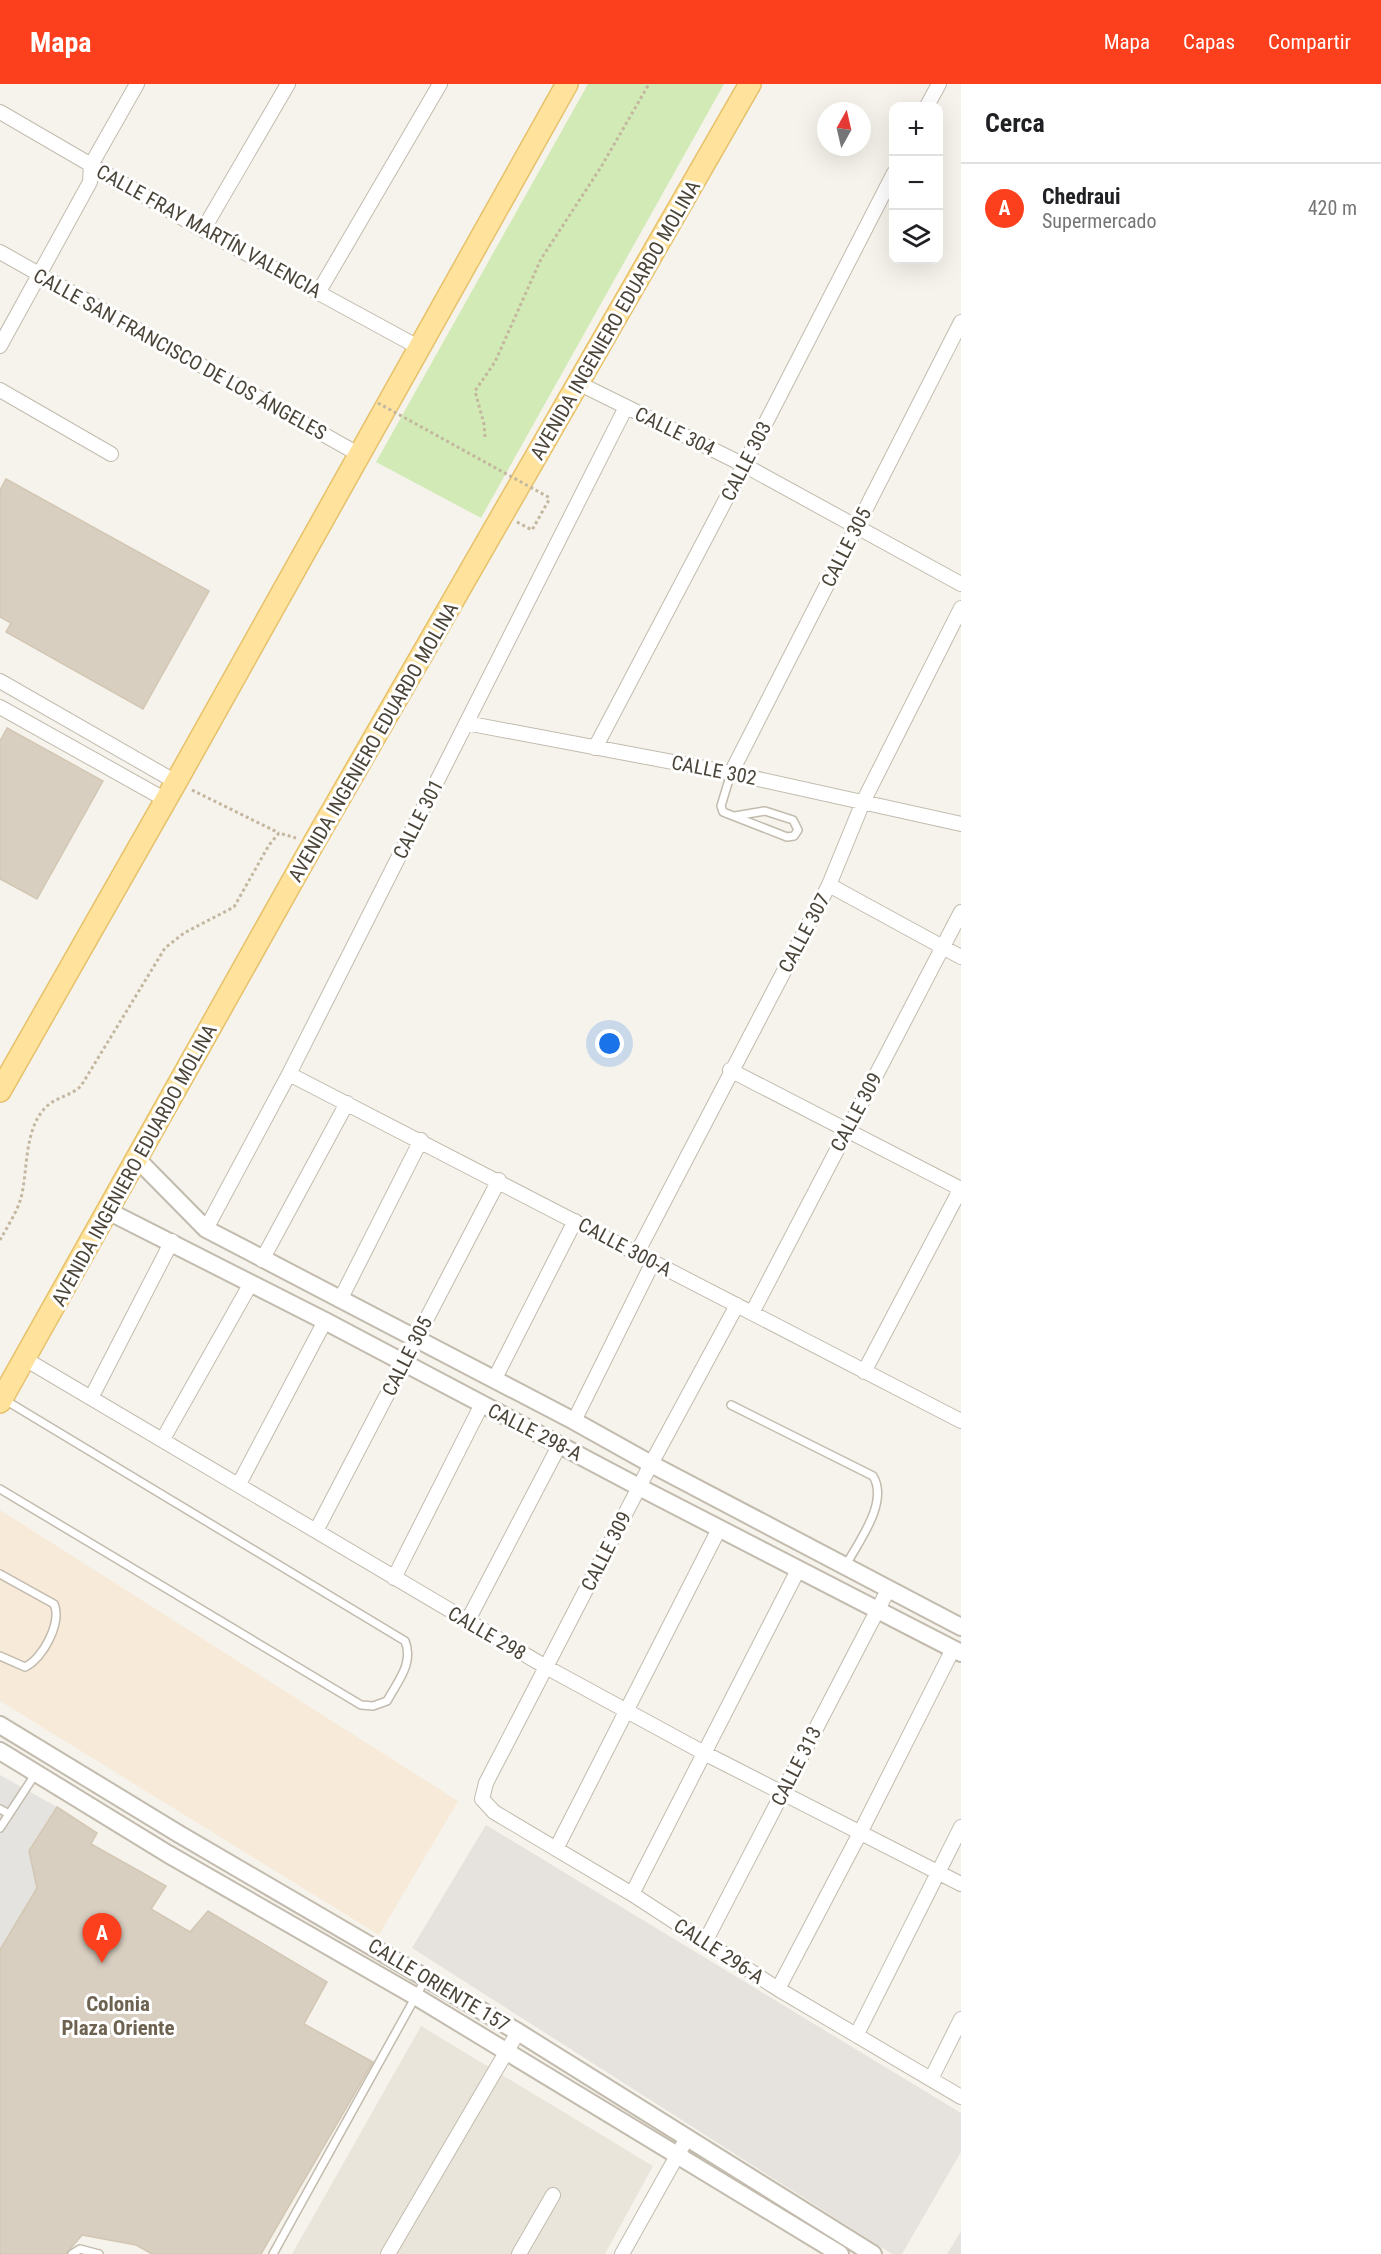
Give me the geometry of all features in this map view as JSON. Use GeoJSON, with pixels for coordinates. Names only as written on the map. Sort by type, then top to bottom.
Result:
{"type":"FeatureCollection","features":[{"type":"Feature","properties":{"kind":"main road"},"geometry":{"type":"LineString","coordinates":[[0,1091],[171,791],[567,84]]}},
{"type":"Feature","properties":{"kind":"main road","name":"AVENIDA INGENIERO EDUARDO MOLINA"},"geometry":{"type":"LineString","coordinates":[[1,1400],[138,1160],[312,846],[504,516],[750,84]]}},
{"type":"Feature","properties":{"kind":"street"},"geometry":{"type":"LineString","coordinates":[[0,346],[90,182],[91,165],[137,84]]}},
{"type":"Feature","properties":{"kind":"street"},"geometry":{"type":"LineString","coordinates":[[202,230],[288,84]]}},
{"type":"Feature","properties":{"kind":"street"},"geometry":{"type":"LineString","coordinates":[[318,293],[440,84]]}},
{"type":"Feature","properties":{"kind":"street"},"geometry":{"type":"LineString","coordinates":[[929,102],[939,84]]}},
{"type":"Feature","properties":{"kind":"street","name":"CALLE FRAY MARTÍN VALENCIA"},"geometry":{"type":"LineString","coordinates":[[0,112],[202,230],[420,348]]}},
{"type":"Feature","properties":{"kind":"street","name":"CALLE 303"},"geometry":{"type":"LineString","coordinates":[[595,748],[889,183]]}},
{"type":"Feature","properties":{"kind":"street","name":"CALLE SAN FRANCISCO DE LOS ÁNGELES"},"geometry":{"type":"LineString","coordinates":[[0,252],[360,455]]}},
{"type":"Feature","properties":{"kind":"street","name":"CALLE 305"},"geometry":{"type":"LineString","coordinates":[[731,773],[961,322]]}},
{"type":"Feature","properties":{"kind":"street","name":"CALLE 304"},"geometry":{"type":"LineString","coordinates":[[578,383],[744,465],[961,584]]}},
{"type":"Feature","properties":{"kind":"street"},"geometry":{"type":"LineString","coordinates":[[0,390],[111,454]]}},
{"type":"Feature","properties":{"kind":"street","name":"CALLE 301"},"geometry":{"type":"LineString","coordinates":[[206,1229],[289,1074],[626,407]]}},
{"type":"Feature","properties":{"kind":"street","name":"CALLE 307"},"geometry":{"type":"LineString","coordinates":[[637,1253],[730,1070],[829,885],[863,802],[961,608]]}},
{"type":"Feature","properties":{"kind":"street"},"geometry":{"type":"LineString","coordinates":[[0,681],[171,791]]}},
{"type":"Feature","properties":{"kind":"street"},"geometry":{"type":"LineString","coordinates":[[0,707],[171,791]]}},
{"type":"Feature","properties":{"kind":"street","name":"CALLE 302"},"geometry":{"type":"LineString","coordinates":[[466,723],[731,773],[961,824]]}},
{"type":"Feature","properties":{"kind":"street"},"geometry":{"type":"LineString","coordinates":[[829,885],[961,957]]}},
{"type":"Feature","properties":{"kind":"street","name":"CALLE 309"},"geometry":{"type":"LineString","coordinates":[[752,1313],[961,912]]}},
{"type":"Feature","properties":{"kind":"street"},"geometry":{"type":"LineString","coordinates":[[730,1070],[961,1189],[864,1372]]}},
{"type":"Feature","properties":{"kind":"street","name":"CALLE 300-A"},"geometry":{"type":"LineString","coordinates":[[289,1074],[499,1180],[961,1421]]}},
{"type":"Feature","properties":{"kind":"street"},"geometry":{"type":"LineString","coordinates":[[262,1260],[347,1103]]}},
{"type":"Feature","properties":{"kind":"street"},"geometry":{"type":"LineString","coordinates":[[340,1300],[421,1140]]}},
{"type":"Feature","properties":{"kind":"street","name":"CALLE 298-A"},"geometry":{"type":"LineString","coordinates":[[138,1160],[206,1229],[574,1421],[845,1568],[961,1628]]}},
{"type":"Feature","properties":{"kind":"street","name":"CALLE 305"},"geometry":{"type":"LineString","coordinates":[[316,1532],[499,1180]]}},
{"type":"Feature","properties":{"kind":"street","name":"CALLE 298-A"},"geometry":{"type":"LineString","coordinates":[[108,1211],[172,1241],[719,1529],[957,1651]]}},
{"type":"Feature","properties":{"kind":"street"},"geometry":{"type":"LineString","coordinates":[[494,1380],[575,1221]]}},
{"type":"Feature","properties":{"kind":"street"},"geometry":{"type":"LineString","coordinates":[[91,1398],[172,1241]]}},
{"type":"Feature","properties":{"kind":"street"},"geometry":{"type":"LineString","coordinates":[[574,1421],[653,1262]]}},
{"type":"Feature","properties":{"kind":"street"},"geometry":{"type":"LineString","coordinates":[[164,1439],[251,1283]]}},
{"type":"Feature","properties":{"kind":"street","name":"CALLE 309"},"geometry":{"type":"LineString","coordinates":[[482,1798],[486,1783],[736,1305]]}},
{"type":"Feature","properties":{"kind":"street"},"geometry":{"type":"LineString","coordinates":[[239,1484],[325,1321]]}},
{"type":"Feature","properties":{"kind":"street","name":"CALLE 298"},"geometry":{"type":"LineString","coordinates":[[25,1359],[164,1439],[316,1532],[546,1667],[706,1754],[961,1884]]}},
{"type":"Feature","properties":{"kind":"street"},"geometry":{"type":"LineString","coordinates":[[394,1578],[482,1404]]}},
{"type":"Feature","properties":{"kind":"street"},"geometry":{"type":"LineString","coordinates":[[467,1622],[560,1444]]}},
{"type":"Feature","properties":{"kind":"street"},"geometry":{"type":"LineString","coordinates":[[556,1849],[719,1529]]}},
{"type":"Feature","properties":{"kind":"street"},"geometry":{"type":"LineString","coordinates":[[632,1894],[706,1754],[798,1570]]}},
{"type":"Feature","properties":{"kind":"street","name":"CALLE 313"},"geometry":{"type":"LineString","coordinates":[[705,1942],[876,1609],[888,1590]]}},
{"type":"Feature","properties":{"kind":"street"},"geometry":{"type":"LineString","coordinates":[[778,1989],[957,1651]]}},
{"type":"Feature","properties":{"kind":"street","name":"CALLE ORIENTE 157"},"geometry":{"type":"LineString","coordinates":[[0,1725],[179,1834],[427,1976],[873,2254]]}},
{"type":"Feature","properties":{"kind":"street","name":"CALLE ORIENTE 157"},"geometry":{"type":"LineString","coordinates":[[0,1751],[168,1854],[415,1996],[840,2254]]}},
{"type":"Feature","properties":{"kind":"street","name":"CALLE 296-A"},"geometry":{"type":"LineString","coordinates":[[482,1798],[494,1812],[632,1894],[778,1989],[961,2097]]}},
{"type":"Feature","properties":{"kind":"street"},"geometry":{"type":"LineString","coordinates":[[857,2034],[961,1827]]}},
{"type":"Feature","properties":{"kind":"street"},"geometry":{"type":"LineString","coordinates":[[168,1854],[179,1834]]}},
{"type":"Feature","properties":{"kind":"street"},"geometry":{"type":"LineString","coordinates":[[931,2079],[961,2019]]}},
{"type":"Feature","properties":{"kind":"street"},"geometry":{"type":"LineString","coordinates":[[392,2253],[505,2051],[518,2032]]}},
{"type":"Feature","properties":{"kind":"street"},"geometry":{"type":"LineString","coordinates":[[622,2254],[687,2138]]}},
{"type":"Feature","properties":{"kind":"street"},"geometry":{"type":"LineString","coordinates":[[519,2254],[553,2195]]}},
{"type":"Feature","properties":{"kind":"lane"},"geometry":{"type":"LineString","coordinates":[[731,773],[721,809],[735,816],[787,837],[794,836],[798,830],[793,820],[765,811],[735,816]]}},
{"type":"Feature","properties":{"kind":"lane"},"geometry":{"type":"LineString","coordinates":[[0,1490],[361,1704],[373,1706],[387,1701],[409,1662],[410,1651],[405,1641],[1,1400]]}},
{"type":"Feature","properties":{"kind":"lane"},"geometry":{"type":"LineString","coordinates":[[731,1405],[873,1476],[879,1486],[879,1500],[845,1568]]}},
{"type":"Feature","properties":{"kind":"lane"},"geometry":{"type":"LineString","coordinates":[[0,1574],[54,1604],[58,1612],[57,1622],[34,1663],[25,1667],[0,1656]]}},
{"type":"Feature","properties":{"kind":"lane"},"geometry":{"type":"LineString","coordinates":[[0,1828],[36,1773]]}},
{"type":"Feature","properties":{"kind":"lane"},"geometry":{"type":"LineString","coordinates":[[0,1809],[9,1814]]}},
{"type":"Feature","properties":{"kind":"lane"},"geometry":{"type":"LineString","coordinates":[[273,2254],[427,1976]]}},
{"type":"Feature","properties":{"kind":"lane"},"geometry":{"type":"LineString","coordinates":[[72,2254],[80,2249],[99,2254]]}},
{"type":"Feature","properties":{"kind":"path"},"geometry":{"type":"LineString","coordinates":[[485,437],[484,424],[475,392],[495,362],[541,259],[601,167],[649,84]]}},
{"type":"Feature","properties":{"kind":"path"},"geometry":{"type":"LineString","coordinates":[[378,403],[549,498],[531,530],[504,516]]}},
{"type":"Feature","properties":{"kind":"path"},"geometry":{"type":"LineString","coordinates":[[171,791],[279,833],[290,835],[312,846]]}},
{"type":"Feature","properties":{"kind":"path"},"geometry":{"type":"LineString","coordinates":[[0,1240],[21,1196],[33,1131],[44,1109],[54,1101],[74,1093],[81,1086],[172,940],[234,907],[242,897],[269,845],[279,833]]}},
{"type":"Feature","properties":{"kind":"shaded area"},"geometry":{"type":"Polygon","coordinates":[[[0,1510],[458,1801],[379,1935],[0,1701],[0,1510]]]}},
{"type":"Feature","properties":{"kind":"shaded area"},"geometry":{"type":"Polygon","coordinates":[[[0,1775],[57,1807],[29,1851],[37,1888],[0,1950],[0,1775]]]}},
{"type":"Feature","properties":{"kind":"shaded area"},"geometry":{"type":"Polygon","coordinates":[[[486,1825],[961,2113],[961,2152],[902,2254],[892,2254],[412,1948],[486,1825]]]}},
{"type":"Feature","properties":{"kind":"shaded area"},"geometry":{"type":"Polygon","coordinates":[[[421,2026],[653,2166],[605,2254],[292,2254],[421,2026]]]}},
{"type":"Feature","properties":{"kind":"shaded area"},"geometry":{"type":"Polygon","coordinates":[[[961,2231],[961,2254],[947,2254],[961,2231]]]}},
{"type":"Feature","properties":{"kind":"green space"},"geometry":{"type":"Polygon","coordinates":[[[588,84],[724,84],[481,518],[376,462],[588,84]]]}},
{"type":"Feature","properties":{"kind":"building"},"geometry":{"type":"Polygon","coordinates":[[[6,479],[209,591],[143,709],[6,632],[11,623],[0,617],[0,490],[6,479]]]}},
{"type":"Feature","properties":{"kind":"building"},"geometry":{"type":"Polygon","coordinates":[[[7,728],[103,781],[37,899],[0,879],[0,741],[7,728]]]}},
{"type":"Feature","properties":{"kind":"building"},"geometry":{"type":"Polygon","coordinates":[[[57,1807],[97,1833],[91,1844],[166,1886],[151,1909],[190,1932],[208,1911],[327,1982],[304,2024],[373,2062],[261,2254],[152,2254],[136,2245],[82,2235],[66,2254],[0,2254],[0,1950],[37,1888],[29,1851],[57,1807]]]}},
{"type":"Feature","properties":{"kind":"place","name":"Chedraui"},"geometry":{"type":"Point","coordinates":[102,1963]}},
{"type":"Feature","properties":{"kind":"district","name":"Colonia Plaza Oriente"},"geometry":{"type":"Point","coordinates":[118,2016]}}]}
